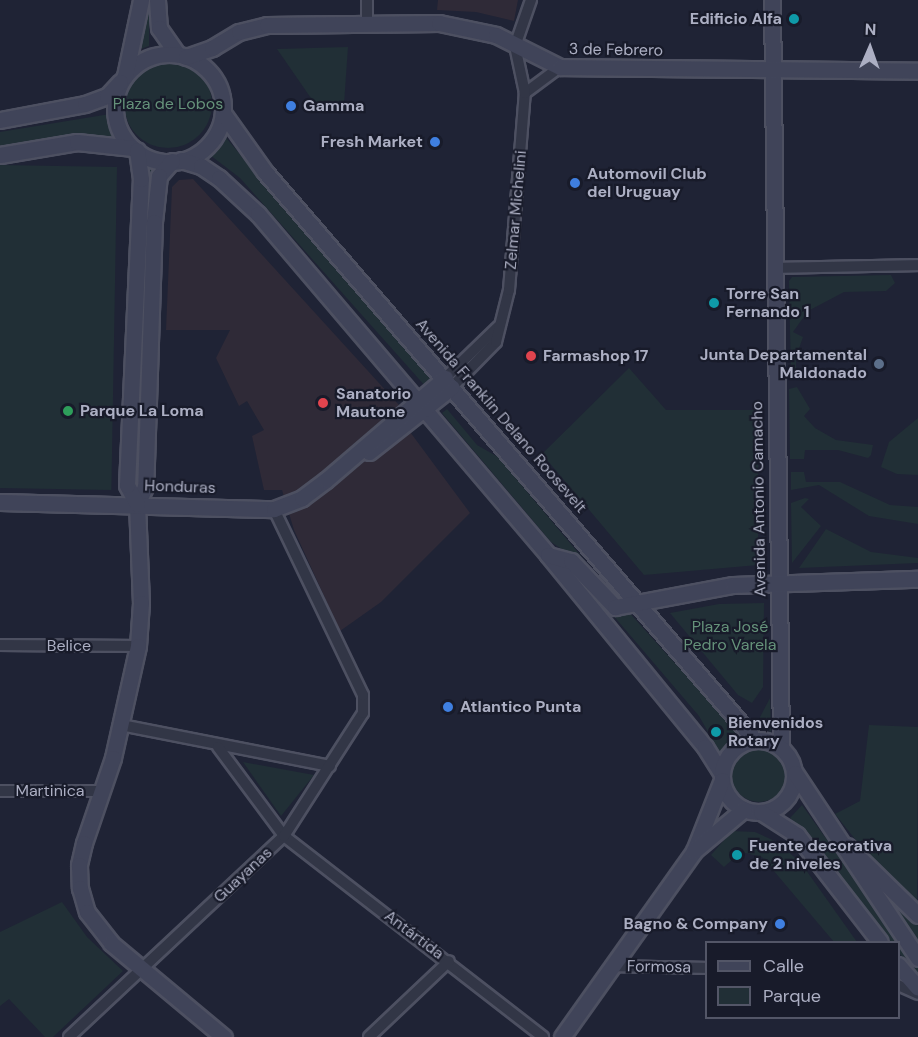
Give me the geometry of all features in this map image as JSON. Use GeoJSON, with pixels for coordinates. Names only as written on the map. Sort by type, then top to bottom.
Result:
{"type":"FeatureCollection","features":[{"type":"Feature","properties":{"kind":"street"},"geometry":{"type":"LineString","coordinates":[[141,0],[116,102],[117,124],[135,149],[141,179],[127,485],[137,504],[141,603],[138,646],[121,725],[79,865],[80,888],[87,912],[98,930],[140,971],[224,1037]]}},
{"type":"Feature","properties":{"kind":"street"},"geometry":{"type":"LineString","coordinates":[[137,504],[145,487],[157,185],[177,161],[205,148],[220,126],[223,113],[215,80],[206,68],[181,56],[159,28],[158,0]]}},
{"type":"Feature","properties":{"kind":"street"},"geometry":{"type":"LineString","coordinates":[[367,0],[367,23]]}},
{"type":"Feature","properties":{"kind":"street"},"geometry":{"type":"LineString","coordinates":[[515,45],[531,0]]}},
{"type":"Feature","properties":{"kind":"street","name":"Avenida Antonio Camacho"},"geometry":{"type":"LineString","coordinates":[[772,0],[781,748]]}},
{"type":"Feature","properties":{"kind":"street","name":"3 de Febrero"},"geometry":{"type":"LineString","coordinates":[[181,56],[254,27],[367,23],[461,25],[515,45],[560,67],[918,71]]}},
{"type":"Feature","properties":{"kind":"street","name":"Zelmar Michelini"},"geometry":{"type":"LineString","coordinates":[[448,383],[498,327],[511,273],[525,93],[515,45]]}},
{"type":"Feature","properties":{"kind":"street"},"geometry":{"type":"LineString","coordinates":[[0,120],[85,104],[107,96],[123,78],[150,57],[181,56]]}},
{"type":"Feature","properties":{"kind":"street"},"geometry":{"type":"LineString","coordinates":[[525,93],[560,67]]}},
{"type":"Feature","properties":{"kind":"street","name":"Avenida Franklin Delano Roosevelt"},"geometry":{"type":"LineString","coordinates":[[223,113],[265,172],[755,740]]}},
{"type":"Feature","properties":{"kind":"street"},"geometry":{"type":"LineString","coordinates":[[0,154],[77,142],[135,149],[201,166],[219,178],[258,214],[548,555],[705,747],[722,777],[728,796],[744,809],[761,812],[797,835],[879,941]]}},
{"type":"Feature","properties":{"kind":"street"},"geometry":{"type":"LineString","coordinates":[[775,268],[918,265]]}},
{"type":"Feature","properties":{"kind":"street"},"geometry":{"type":"LineString","coordinates":[[134,323],[150,323]]}},
{"type":"Feature","properties":{"kind":"street","name":"Honduras"},"geometry":{"type":"LineString","coordinates":[[0,502],[274,509],[302,498],[346,465],[359,460],[448,383]]}},
{"type":"Feature","properties":{"kind":"street","name":"Guayanas"},"geometry":{"type":"LineString","coordinates":[[69,1037],[284,836],[363,713],[363,695],[274,509]]}},
{"type":"Feature","properties":{"kind":"street"},"geometry":{"type":"LineString","coordinates":[[548,555],[571,561],[612,606],[635,600],[778,582],[918,579]]}},
{"type":"Feature","properties":{"kind":"street","name":"Belice"},"geometry":{"type":"LineString","coordinates":[[0,645],[138,646]]}},
{"type":"Feature","properties":{"kind":"street"},"geometry":{"type":"LineString","coordinates":[[121,725],[218,747],[330,766]]}},
{"type":"Feature","properties":{"kind":"street"},"geometry":{"type":"LineString","coordinates":[[694,851],[722,777],[724,763],[736,747],[755,740],[781,748],[835,838],[918,958]]}},
{"type":"Feature","properties":{"kind":"street","name":"Antártida"},"geometry":{"type":"LineString","coordinates":[[218,747],[284,836],[449,961],[543,1037]]}},
{"type":"Feature","properties":{"kind":"street"},"geometry":{"type":"LineString","coordinates":[[761,812],[782,804],[794,785],[795,773]]}},
{"type":"Feature","properties":{"kind":"street","name":"Martinica"},"geometry":{"type":"LineString","coordinates":[[0,791],[101,791]]}},
{"type":"Feature","properties":{"kind":"street"},"geometry":{"type":"LineString","coordinates":[[562,1037],[694,851],[744,809]]}},
{"type":"Feature","properties":{"kind":"street"},"geometry":{"type":"LineString","coordinates":[[835,838],[851,849],[918,915]]}},
{"type":"Feature","properties":{"kind":"street"},"geometry":{"type":"LineString","coordinates":[[369,1037],[449,961]]}},
{"type":"Feature","properties":{"kind":"street","name":"Formosa"},"geometry":{"type":"LineString","coordinates":[[611,966],[705,968]]}},
{"type":"Feature","properties":{"kind":"street"},"geometry":{"type":"LineString","coordinates":[[900,967],[918,988]]}},
{"type":"Feature","properties":{"kind":"street"},"geometry":{"type":"LineString","coordinates":[[900,986],[918,994]]}},
{"type":"Feature","properties":{"kind":"shaded area"},"geometry":{"type":"Polygon","coordinates":[[[438,0],[518,0],[514,21],[476,12],[437,10],[438,0]]]}},
{"type":"Feature","properties":{"kind":"shaded area","name":"Sanatorio Mautone"},"geometry":{"type":"Polygon","coordinates":[[[193,179],[399,405],[399,417],[470,513],[381,602],[340,631],[294,530],[282,490],[264,490],[252,436],[264,430],[247,401],[239,406],[216,358],[230,330],[166,330],[172,187],[179,180],[193,179]]]}},
{"type":"Feature","properties":{"kind":"green space"},"geometry":{"type":"Polygon","coordinates":[[[145,0],[149,0],[149,46],[138,50],[145,0]]]}},
{"type":"Feature","properties":{"kind":"green space"},"geometry":{"type":"Polygon","coordinates":[[[348,47],[344,104],[315,104],[277,49],[348,47]]]}},
{"type":"Feature","properties":{"kind":"green space","name":"Plaza de Lobos"},"geometry":{"type":"Polygon","coordinates":[[[168,60],[193,67],[205,79],[212,104],[205,129],[193,141],[168,148],[143,141],[131,129],[124,104],[131,79],[143,67],[168,60]]]}},
{"type":"Feature","properties":{"kind":"green space"},"geometry":{"type":"Polygon","coordinates":[[[110,114],[117,137],[74,134],[0,146],[0,132],[110,114]]]}},
{"type":"Feature","properties":{"kind":"green space"},"geometry":{"type":"Polygon","coordinates":[[[222,133],[432,381],[426,387],[240,178],[206,152],[222,133]]]}},
{"type":"Feature","properties":{"kind":"green space"},"geometry":{"type":"Polygon","coordinates":[[[148,161],[159,164],[154,178],[143,314],[148,161]]]}},
{"type":"Feature","properties":{"kind":"green space","name":"Parque La Loma"},"geometry":{"type":"Polygon","coordinates":[[[0,165],[117,167],[111,490],[0,488],[0,165]]]}},
{"type":"Feature","properties":{"kind":"green space"},"geometry":{"type":"Polygon","coordinates":[[[891,275],[895,283],[886,291],[844,292],[808,311],[793,332],[803,337],[796,357],[796,376],[791,377],[789,281],[792,277],[891,275]]]}},
{"type":"Feature","properties":{"kind":"green space"},"geometry":{"type":"Polygon","coordinates":[[[141,331],[143,331],[137,490],[135,490],[141,331]]]}},
{"type":"Feature","properties":{"kind":"green space"},"geometry":{"type":"Polygon","coordinates":[[[629,368],[666,410],[758,410],[758,565],[644,575],[542,454],[629,368]]]}},
{"type":"Feature","properties":{"kind":"green space"},"geometry":{"type":"Polygon","coordinates":[[[797,387],[810,409],[804,416],[815,428],[836,440],[873,445],[871,455],[868,458],[838,450],[805,450],[804,459],[790,459],[789,389],[797,387]]]}},
{"type":"Feature","properties":{"kind":"green space"},"geometry":{"type":"Polygon","coordinates":[[[447,409],[477,445],[498,457],[616,598],[571,555],[551,542],[442,413],[447,409]]]}},
{"type":"Feature","properties":{"kind":"green space"},"geometry":{"type":"Polygon","coordinates":[[[918,418],[918,475],[897,474],[881,467],[889,442],[918,418]]]}},
{"type":"Feature","properties":{"kind":"green space"},"geometry":{"type":"Polygon","coordinates":[[[791,472],[804,472],[806,482],[840,482],[890,505],[918,507],[918,524],[869,516],[819,485],[791,490],[791,472]]]}},
{"type":"Feature","properties":{"kind":"green space"},"geometry":{"type":"Polygon","coordinates":[[[805,498],[809,499],[801,507],[821,526],[792,563],[791,503],[805,498]]]}},
{"type":"Feature","properties":{"kind":"green space"},"geometry":{"type":"Polygon","coordinates":[[[826,529],[871,552],[918,558],[918,563],[799,568],[826,529]]]}},
{"type":"Feature","properties":{"kind":"green space","name":"Plaza José Pedro Varela"},"geometry":{"type":"Polygon","coordinates":[[[764,603],[763,687],[752,703],[738,695],[670,613],[719,604],[764,603]]]}},
{"type":"Feature","properties":{"kind":"green space"},"geometry":{"type":"Polygon","coordinates":[[[625,608],[739,734],[720,753],[699,716],[612,614],[625,608]]]}},
{"type":"Feature","properties":{"kind":"green space"},"geometry":{"type":"Polygon","coordinates":[[[770,698],[771,732],[758,721],[770,698]]]}},
{"type":"Feature","properties":{"kind":"green space"},"geometry":{"type":"Polygon","coordinates":[[[869,725],[918,727],[917,903],[871,859],[835,814],[860,801],[869,725]]]}},
{"type":"Feature","properties":{"kind":"green space"},"geometry":{"type":"Polygon","coordinates":[[[759,746],[774,751],[782,759],[787,774],[782,789],[774,797],[759,802],[744,797],[736,789],[731,774],[736,759],[744,751],[759,746]]]}},
{"type":"Feature","properties":{"kind":"green space"},"geometry":{"type":"Polygon","coordinates":[[[243,762],[314,775],[281,816],[243,762]]]}},
{"type":"Feature","properties":{"kind":"green space"},"geometry":{"type":"Polygon","coordinates":[[[802,805],[899,941],[889,941],[790,818],[802,805]]]}},
{"type":"Feature","properties":{"kind":"green space"},"geometry":{"type":"Polygon","coordinates":[[[732,831],[755,832],[777,842],[801,863],[856,941],[833,941],[762,857],[741,852],[724,867],[711,855],[732,831]]]}},
{"type":"Feature","properties":{"kind":"green space"},"geometry":{"type":"Polygon","coordinates":[[[889,895],[918,926],[918,946],[886,900],[889,895]]]}},
{"type":"Feature","properties":{"kind":"green space"},"geometry":{"type":"Polygon","coordinates":[[[62,902],[87,937],[123,971],[53,1037],[45,1037],[9,999],[0,1006],[0,932],[62,902]]]}},
{"type":"Feature","properties":{"kind":"green space"},"geometry":{"type":"Polygon","coordinates":[[[900,942],[918,967],[918,974],[900,954],[900,942]]]}},
{"type":"Feature","properties":{"kind":"place","name":"Edificio Alfa"},"geometry":{"type":"Point","coordinates":[794,19]}},
{"type":"Feature","properties":{"kind":"place","name":"Gamma"},"geometry":{"type":"Point","coordinates":[291,106]}},
{"type":"Feature","properties":{"kind":"place","name":"Fresh Market"},"geometry":{"type":"Point","coordinates":[435,142]}},
{"type":"Feature","properties":{"kind":"place","name":"Automovil Club del Uruguay"},"geometry":{"type":"Point","coordinates":[575,183]}},
{"type":"Feature","properties":{"kind":"place","name":"Torre San Fernando 1"},"geometry":{"type":"Point","coordinates":[714,303]}},
{"type":"Feature","properties":{"kind":"place","name":"Farmashop 17"},"geometry":{"type":"Point","coordinates":[531,356]}},
{"type":"Feature","properties":{"kind":"place","name":"Junta Departamental Maldonado"},"geometry":{"type":"Point","coordinates":[879,364]}},
{"type":"Feature","properties":{"kind":"place","name":"Sanatorio Mautone"},"geometry":{"type":"Point","coordinates":[323,403]}},
{"type":"Feature","properties":{"kind":"place","name":"Parque La Loma"},"geometry":{"type":"Point","coordinates":[68,411]}},
{"type":"Feature","properties":{"kind":"place","name":"Atlantico Punta"},"geometry":{"type":"Point","coordinates":[448,707]}},
{"type":"Feature","properties":{"kind":"place","name":"Bienvenidos Rotary"},"geometry":{"type":"Point","coordinates":[716,732]}},
{"type":"Feature","properties":{"kind":"place","name":"Fuente decorativa de 2 niveles"},"geometry":{"type":"Point","coordinates":[737,855]}},
{"type":"Feature","properties":{"kind":"place","name":"Bagno & Company"},"geometry":{"type":"Point","coordinates":[780,924]}}]}
